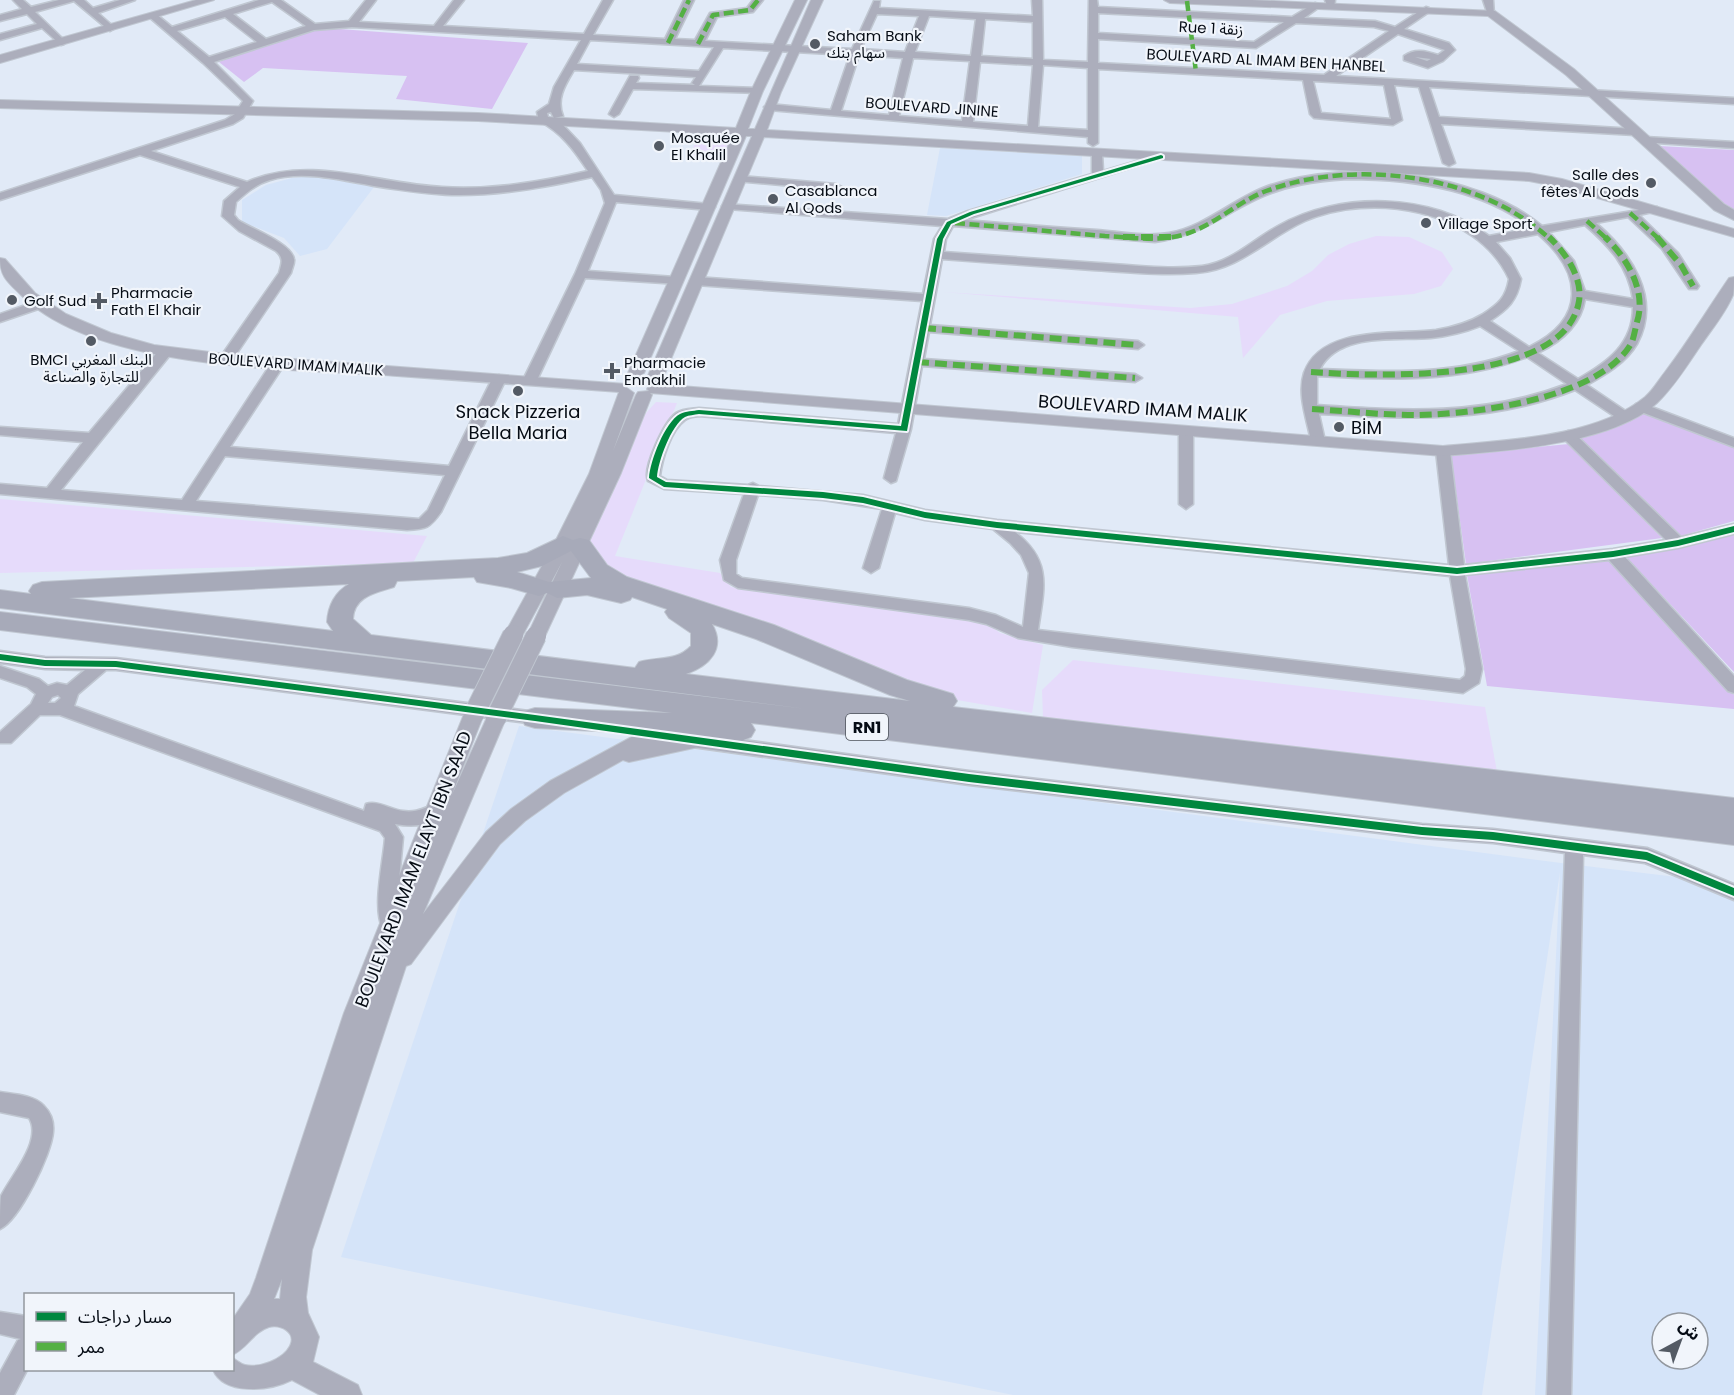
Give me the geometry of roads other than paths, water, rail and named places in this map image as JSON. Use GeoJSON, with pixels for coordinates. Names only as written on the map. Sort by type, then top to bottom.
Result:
{"type":"FeatureCollection","features":[{"type":"Feature","properties":{"kind":"highway"},"geometry":{"type":"LineString","coordinates":[[0,591],[92,589],[498,567],[533,560],[571,545],[597,571],[618,583],[765,632],[899,688],[936,700],[1049,727]]}},
{"type":"Feature","properties":{"kind":"highway"},"geometry":{"type":"LineString","coordinates":[[364,644],[340,622],[339,611],[350,596],[369,584],[384,581],[488,576],[548,588],[599,588],[675,611],[700,623],[706,636],[703,650],[690,662],[672,668],[591,672]]}},
{"type":"Feature","properties":{"kind":"highway","name":"RN1"},"geometry":{"type":"LineString","coordinates":[[0,599],[1049,727],[1268,756],[1734,810]]}},
{"type":"Feature","properties":{"kind":"highway","name":"RN1"},"geometry":{"type":"LineString","coordinates":[[0,621],[1734,833]]}},
{"type":"Feature","properties":{"kind":"highway"},"geometry":{"type":"LineString","coordinates":[[535,718],[696,726],[960,754],[982,753],[997,743]]}},
{"type":"Feature","properties":{"kind":"street"},"geometry":{"type":"LineString","coordinates":[[18,0],[61,42]]}},
{"type":"Feature","properties":{"kind":"street"},"geometry":{"type":"LineString","coordinates":[[0,18],[70,0]]}},
{"type":"Feature","properties":{"kind":"street"},"geometry":{"type":"LineString","coordinates":[[78,0],[110,28]]}},
{"type":"Feature","properties":{"kind":"street"},"geometry":{"type":"LineString","coordinates":[[91,12],[130,0]]}},
{"type":"Feature","properties":{"kind":"street"},"geometry":{"type":"LineString","coordinates":[[0,60],[204,0]]}},
{"type":"Feature","properties":{"kind":"street"},"geometry":{"type":"LineString","coordinates":[[171,30],[269,0]]}},
{"type":"Feature","properties":{"kind":"street"},"geometry":{"type":"LineString","coordinates":[[275,0],[313,27]]}},
{"type":"Feature","properties":{"kind":"street"},"geometry":{"type":"LineString","coordinates":[[352,24],[371,0]]}},
{"type":"Feature","properties":{"kind":"street"},"geometry":{"type":"LineString","coordinates":[[436,29],[459,0]]}},
{"type":"Feature","properties":{"kind":"street"},"geometry":{"type":"LineString","coordinates":[[552,116],[559,87],[608,0]]}},
{"type":"Feature","properties":{"kind":"street"},"geometry":{"type":"LineString","coordinates":[[668,43],[689,0]]}},
{"type":"Feature","properties":{"kind":"street"},"geometry":{"type":"LineString","coordinates":[[698,44],[713,15],[750,10],[758,0]]}},
{"type":"Feature","properties":{"kind":"street"},"geometry":{"type":"LineString","coordinates":[[636,374],[757,92],[801,0]]}},
{"type":"Feature","properties":{"kind":"street","name":"BOULEVARD IMAM ELAYT IBN SAAD"},"geometry":{"type":"LineString","coordinates":[[239,1334],[260,1302],[356,1013],[474,714],[513,634],[548,588],[613,473],[817,0]]}},
{"type":"Feature","properties":{"kind":"street"},"geometry":{"type":"LineString","coordinates":[[835,114],[855,54],[878,0]]}},
{"type":"Feature","properties":{"kind":"street"},"geometry":{"type":"LineString","coordinates":[[1034,129],[1038,63],[1038,0]]}},
{"type":"Feature","properties":{"kind":"street"},"geometry":{"type":"LineString","coordinates":[[1170,0],[1315,6],[1330,3],[1491,13],[1595,94],[1729,224]]}},
{"type":"Feature","properties":{"kind":"street"},"geometry":{"type":"LineString","coordinates":[[1488,0],[1491,13]]}},
{"type":"Feature","properties":{"kind":"street"},"geometry":{"type":"LineString","coordinates":[[1098,175],[1093,5],[1375,24],[1446,45],[1449,50],[1439,59]]}},
{"type":"Feature","properties":{"kind":"street","name":"Rue 1 زنقة"},"geometry":{"type":"LineString","coordinates":[[1094,36],[1257,60],[1292,20],[1315,6]]}},
{"type":"Feature","properties":{"kind":"street"},"geometry":{"type":"LineString","coordinates":[[1326,78],[1426,10]]}},
{"type":"Feature","properties":{"kind":"street"},"geometry":{"type":"LineString","coordinates":[[875,11],[1038,19]]}},
{"type":"Feature","properties":{"kind":"street"},"geometry":{"type":"LineString","coordinates":[[226,13],[265,43]]}},
{"type":"Feature","properties":{"kind":"street"},"geometry":{"type":"LineString","coordinates":[[893,120],[908,57],[925,14]]}},
{"type":"Feature","properties":{"kind":"street"},"geometry":{"type":"LineString","coordinates":[[153,16],[207,62],[246,106]]}},
{"type":"Feature","properties":{"kind":"street"},"geometry":{"type":"LineString","coordinates":[[967,125],[981,17]]}},
{"type":"Feature","properties":{"kind":"street","name":"BOULEVARD AL IMAM BEN HANBEL"},"geometry":{"type":"LineString","coordinates":[[207,62],[313,27],[352,24],[1093,66],[1257,60],[1307,77],[1734,101]]}},
{"type":"Feature","properties":{"kind":"street"},"geometry":{"type":"LineString","coordinates":[[0,37],[43,25]]}},
{"type":"Feature","properties":{"kind":"street"},"geometry":{"type":"LineString","coordinates":[[693,89],[720,45]]}},
{"type":"Feature","properties":{"kind":"street"},"geometry":{"type":"LineString","coordinates":[[572,67],[702,74]]}},
{"type":"Feature","properties":{"kind":"street"},"geometry":{"type":"LineString","coordinates":[[614,114],[638,71]]}},
{"type":"Feature","properties":{"kind":"street"},"geometry":{"type":"LineString","coordinates":[[1307,77],[1315,114],[1318,116],[1393,122],[1397,120],[1388,81]]}},
{"type":"Feature","properties":{"kind":"street"},"geometry":{"type":"LineString","coordinates":[[1423,83],[1449,163]]}},
{"type":"Feature","properties":{"kind":"street"},"geometry":{"type":"LineString","coordinates":[[629,86],[757,92]]}},
{"type":"Feature","properties":{"kind":"street"},"geometry":{"type":"LineString","coordinates":[[0,95],[552,116],[744,126]]}},
{"type":"Feature","properties":{"kind":"street"},"geometry":{"type":"LineString","coordinates":[[0,104],[246,106]]}},
{"type":"Feature","properties":{"kind":"street"},"geometry":{"type":"LineString","coordinates":[[0,197],[229,122],[240,116],[246,106]]}},
{"type":"Feature","properties":{"kind":"street","name":"BOULEVARD JININE"},"geometry":{"type":"LineString","coordinates":[[769,107],[893,120],[1034,129],[1096,146]]}},
{"type":"Feature","properties":{"kind":"street"},"geometry":{"type":"LineString","coordinates":[[552,116],[614,114],[762,128],[1507,165],[1549,170],[1729,224]]}},
{"type":"Feature","properties":{"kind":"street"},"geometry":{"type":"LineString","coordinates":[[530,380],[581,274],[609,209],[610,198],[576,145],[552,116]]}},
{"type":"Feature","properties":{"kind":"street"},"geometry":{"type":"LineString","coordinates":[[1434,120],[1734,145]]}},
{"type":"Feature","properties":{"kind":"street"},"geometry":{"type":"LineString","coordinates":[[1096,146],[1161,157],[1529,177],[1557,182],[1653,209],[1729,224]]}},
{"type":"Feature","properties":{"kind":"street"},"geometry":{"type":"LineString","coordinates":[[142,152],[248,186]]}},
{"type":"Feature","properties":{"kind":"street"},"geometry":{"type":"LineString","coordinates":[[891,478],[909,410],[940,239],[949,223],[972,213],[1161,157]]}},
{"type":"Feature","properties":{"kind":"street"},"geometry":{"type":"LineString","coordinates":[[226,359],[281,279],[288,258],[279,246],[242,231],[233,224],[228,216],[230,201],[248,186],[270,177],[305,172],[424,190],[494,191],[536,186],[595,173]]}},
{"type":"Feature","properties":{"kind":"street"},"geometry":{"type":"LineString","coordinates":[[728,206],[1127,237],[1172,237],[1199,229],[1243,201],[1276,188],[1321,178],[1372,176],[1405,178],[1452,188],[1496,204],[1542,230],[1567,258],[1574,271],[1580,294],[1574,315],[1566,328],[1553,339],[1528,352],[1465,372],[1446,374],[1382,376],[1311,372]]}},
{"type":"Feature","properties":{"kind":"street"},"geometry":{"type":"LineString","coordinates":[[740,179],[836,187]]}},
{"type":"Feature","properties":{"kind":"street"},"geometry":{"type":"LineString","coordinates":[[610,198],[709,207]]}},
{"type":"Feature","properties":{"kind":"street"},"geometry":{"type":"LineString","coordinates":[[937,255],[1161,271],[1191,270],[1214,267],[1229,262],[1283,227],[1318,212],[1342,206],[1370,204],[1419,210],[1464,226],[1500,250],[1515,279],[1510,298],[1500,309],[1482,321],[1432,334],[1352,340],[1329,350],[1316,363],[1311,372],[1309,386],[1318,441]]}},
{"type":"Feature","properties":{"kind":"street"},"geometry":{"type":"LineString","coordinates":[[1488,240],[1653,209]]}},
{"type":"Feature","properties":{"kind":"street"},"geometry":{"type":"LineString","coordinates":[[1630,213],[1654,232],[1672,252],[1684,268],[1693,286]]}},
{"type":"Feature","properties":{"kind":"street"},"geometry":{"type":"LineString","coordinates":[[1312,409],[1419,415],[1453,412],[1529,401],[1577,385],[1602,372],[1623,353],[1636,331],[1640,304],[1635,277],[1628,262],[1587,221]]}},
{"type":"Feature","properties":{"kind":"street","name":"BOULEVARD IMAM MALIK"},"geometry":{"type":"LineString","coordinates":[[0,262],[17,283],[40,304],[98,333],[165,352],[226,359],[530,380],[623,390],[651,387],[909,410],[1443,451],[1514,445],[1568,435],[1625,417],[1651,401],[1702,335],[1734,281]]}},
{"type":"Feature","properties":{"kind":"street"},"geometry":{"type":"LineString","coordinates":[[581,274],[675,281]]}},
{"type":"Feature","properties":{"kind":"street"},"geometry":{"type":"LineString","coordinates":[[696,281],[930,298]]}},
{"type":"Feature","properties":{"kind":"street"},"geometry":{"type":"LineString","coordinates":[[1580,294],[1640,304]]}},
{"type":"Feature","properties":{"kind":"street"},"geometry":{"type":"LineString","coordinates":[[0,318],[40,304]]}},
{"type":"Feature","properties":{"kind":"street"},"geometry":{"type":"LineString","coordinates":[[1482,321],[1625,417]]}},
{"type":"Feature","properties":{"kind":"street"},"geometry":{"type":"LineString","coordinates":[[924,328],[1138,345]]}},
{"type":"Feature","properties":{"kind":"street"},"geometry":{"type":"LineString","coordinates":[[51,493],[93,438],[165,352]]}},
{"type":"Feature","properties":{"kind":"street"},"geometry":{"type":"LineString","coordinates":[[186,505],[279,362]]}},
{"type":"Feature","properties":{"kind":"street"},"geometry":{"type":"LineString","coordinates":[[917,362],[1135,378]]}},
{"type":"Feature","properties":{"kind":"street"},"geometry":{"type":"LineString","coordinates":[[623,390],[624,378],[643,373],[651,387]]}},
{"type":"Feature","properties":{"kind":"street"},"geometry":{"type":"LineString","coordinates":[[0,489],[423,524],[430,518],[500,379]]}},
{"type":"Feature","properties":{"kind":"street","name":"BOULEVARD IMAM ELAYT IBN SAAD"},"geometry":{"type":"LineString","coordinates":[[571,545],[597,474],[623,390]]}},
{"type":"Feature","properties":{"kind":"street"},"geometry":{"type":"LineString","coordinates":[[1641,407],[1734,443]]}},
{"type":"Feature","properties":{"kind":"street"},"geometry":{"type":"LineString","coordinates":[[904,429],[699,412],[683,415],[676,421],[656,461],[653,473],[655,480],[664,484],[753,488],[833,496],[925,515],[997,525],[1457,571],[1613,554],[1678,543],[1734,529]]}},
{"type":"Feature","properties":{"kind":"street"},"geometry":{"type":"LineString","coordinates":[[0,431],[93,438]]}},
{"type":"Feature","properties":{"kind":"street"},"geometry":{"type":"LineString","coordinates":[[1186,431],[1186,504]]}},
{"type":"Feature","properties":{"kind":"street"},"geometry":{"type":"LineString","coordinates":[[1568,435],[1678,543]]}},
{"type":"Feature","properties":{"kind":"street"},"geometry":{"type":"LineString","coordinates":[[221,451],[453,471]]}},
{"type":"Feature","properties":{"kind":"street"},"geometry":{"type":"LineString","coordinates":[[753,488],[728,560],[729,576],[738,583],[969,614],[990,619],[1013,631],[1096,645],[1463,687],[1473,679],[1474,669],[1457,571],[1443,451]]}},
{"type":"Feature","properties":{"kind":"street"},"geometry":{"type":"LineString","coordinates":[[871,568],[890,506]]}},
{"type":"Feature","properties":{"kind":"street"},"geometry":{"type":"LineString","coordinates":[[997,525],[1022,544],[1037,568],[1030,634]]}},
{"type":"Feature","properties":{"kind":"street"},"geometry":{"type":"LineString","coordinates":[[1613,554],[1734,687]]}},
{"type":"Feature","properties":{"kind":"street","name":"BOULEVARD IMAM ELAYT IBN SAAD"},"geometry":{"type":"LineString","coordinates":[[289,1381],[304,1354],[305,1340],[302,1328],[295,1319],[293,1297],[299,1250],[412,913],[496,718],[536,636],[548,588]]}},
{"type":"Feature","properties":{"kind":"street"},"geometry":{"type":"LineString","coordinates":[[0,657],[45,663],[103,663],[535,718],[981,779],[1574,846],[1647,856],[1734,892]]}},
{"type":"Feature","properties":{"kind":"street"},"geometry":{"type":"LineString","coordinates":[[10,740],[53,702],[103,663]]}},
{"type":"Feature","properties":{"kind":"street"},"geometry":{"type":"LineString","coordinates":[[0,672],[33,683],[53,702],[395,818],[416,820],[436,811]]}},
{"type":"Feature","properties":{"kind":"street"},"geometry":{"type":"LineString","coordinates":[[0,679],[53,702],[386,826],[394,837],[389,893],[390,924]]}},
{"type":"Feature","properties":{"kind":"street"},"geometry":{"type":"LineString","coordinates":[[396,966],[493,838],[518,815],[557,787],[652,734]]}},
{"type":"Feature","properties":{"kind":"street"},"geometry":{"type":"LineString","coordinates":[[606,759],[694,740]]}},
{"type":"Feature","properties":{"kind":"street"},"geometry":{"type":"LineString","coordinates":[[1559,1395],[1574,846]]}},
{"type":"Feature","properties":{"kind":"street"},"geometry":{"type":"LineString","coordinates":[[0,1102],[34,1110],[41,1117],[44,1126],[40,1147],[0,1218]]}},
{"type":"Feature","properties":{"kind":"street"},"geometry":{"type":"LineString","coordinates":[[239,1334],[258,1317],[272,1313],[285,1313],[295,1319]]}},
{"type":"Feature","properties":{"kind":"street"},"geometry":{"type":"LineString","coordinates":[[0,1323],[24,1328]]}},
{"type":"Feature","properties":{"kind":"street"},"geometry":{"type":"LineString","coordinates":[[1,1395],[24,1352]]}},
{"type":"Feature","properties":{"kind":"street"},"geometry":{"type":"LineString","coordinates":[[232,1384],[247,1392],[260,1393],[289,1381],[348,1395]]}},
{"type":"Feature","properties":{"kind":"place","name":"Saham Bank سهام بنك"},"geometry":{"type":"Point","coordinates":[815,44]}},
{"type":"Feature","properties":{"kind":"place","name":"Mosquée El Khalil"},"geometry":{"type":"Point","coordinates":[659,146]}},
{"type":"Feature","properties":{"kind":"place","name":"Salle des fêtes Al Qods"},"geometry":{"type":"Point","coordinates":[1651,183]}},
{"type":"Feature","properties":{"kind":"place","name":"Casablanca Al Qods"},"geometry":{"type":"Point","coordinates":[773,199]}},
{"type":"Feature","properties":{"kind":"place","name":"Village Sport"},"geometry":{"type":"Point","coordinates":[1426,223]}},
{"type":"Feature","properties":{"kind":"place","name":"Golf Sud"},"geometry":{"type":"Point","coordinates":[12,300]}},
{"type":"Feature","properties":{"kind":"place","name":"Pharmacie Fath El Khair"},"geometry":{"type":"Point","coordinates":[99,301]}},
{"type":"Feature","properties":{"kind":"place","name":"BMCI البنك المغربي للتجارة والصناعة"},"geometry":{"type":"Point","coordinates":[91,341]}},
{"type":"Feature","properties":{"kind":"place","name":"Pharmacie Ennakhil"},"geometry":{"type":"Point","coordinates":[612,371]}},
{"type":"Feature","properties":{"kind":"place","name":"Snack Pizzeria Bella Maria"},"geometry":{"type":"Point","coordinates":[518,391]}},
{"type":"Feature","properties":{"kind":"place","name":"BİM"},"geometry":{"type":"Point","coordinates":[1339,427]}}]}
